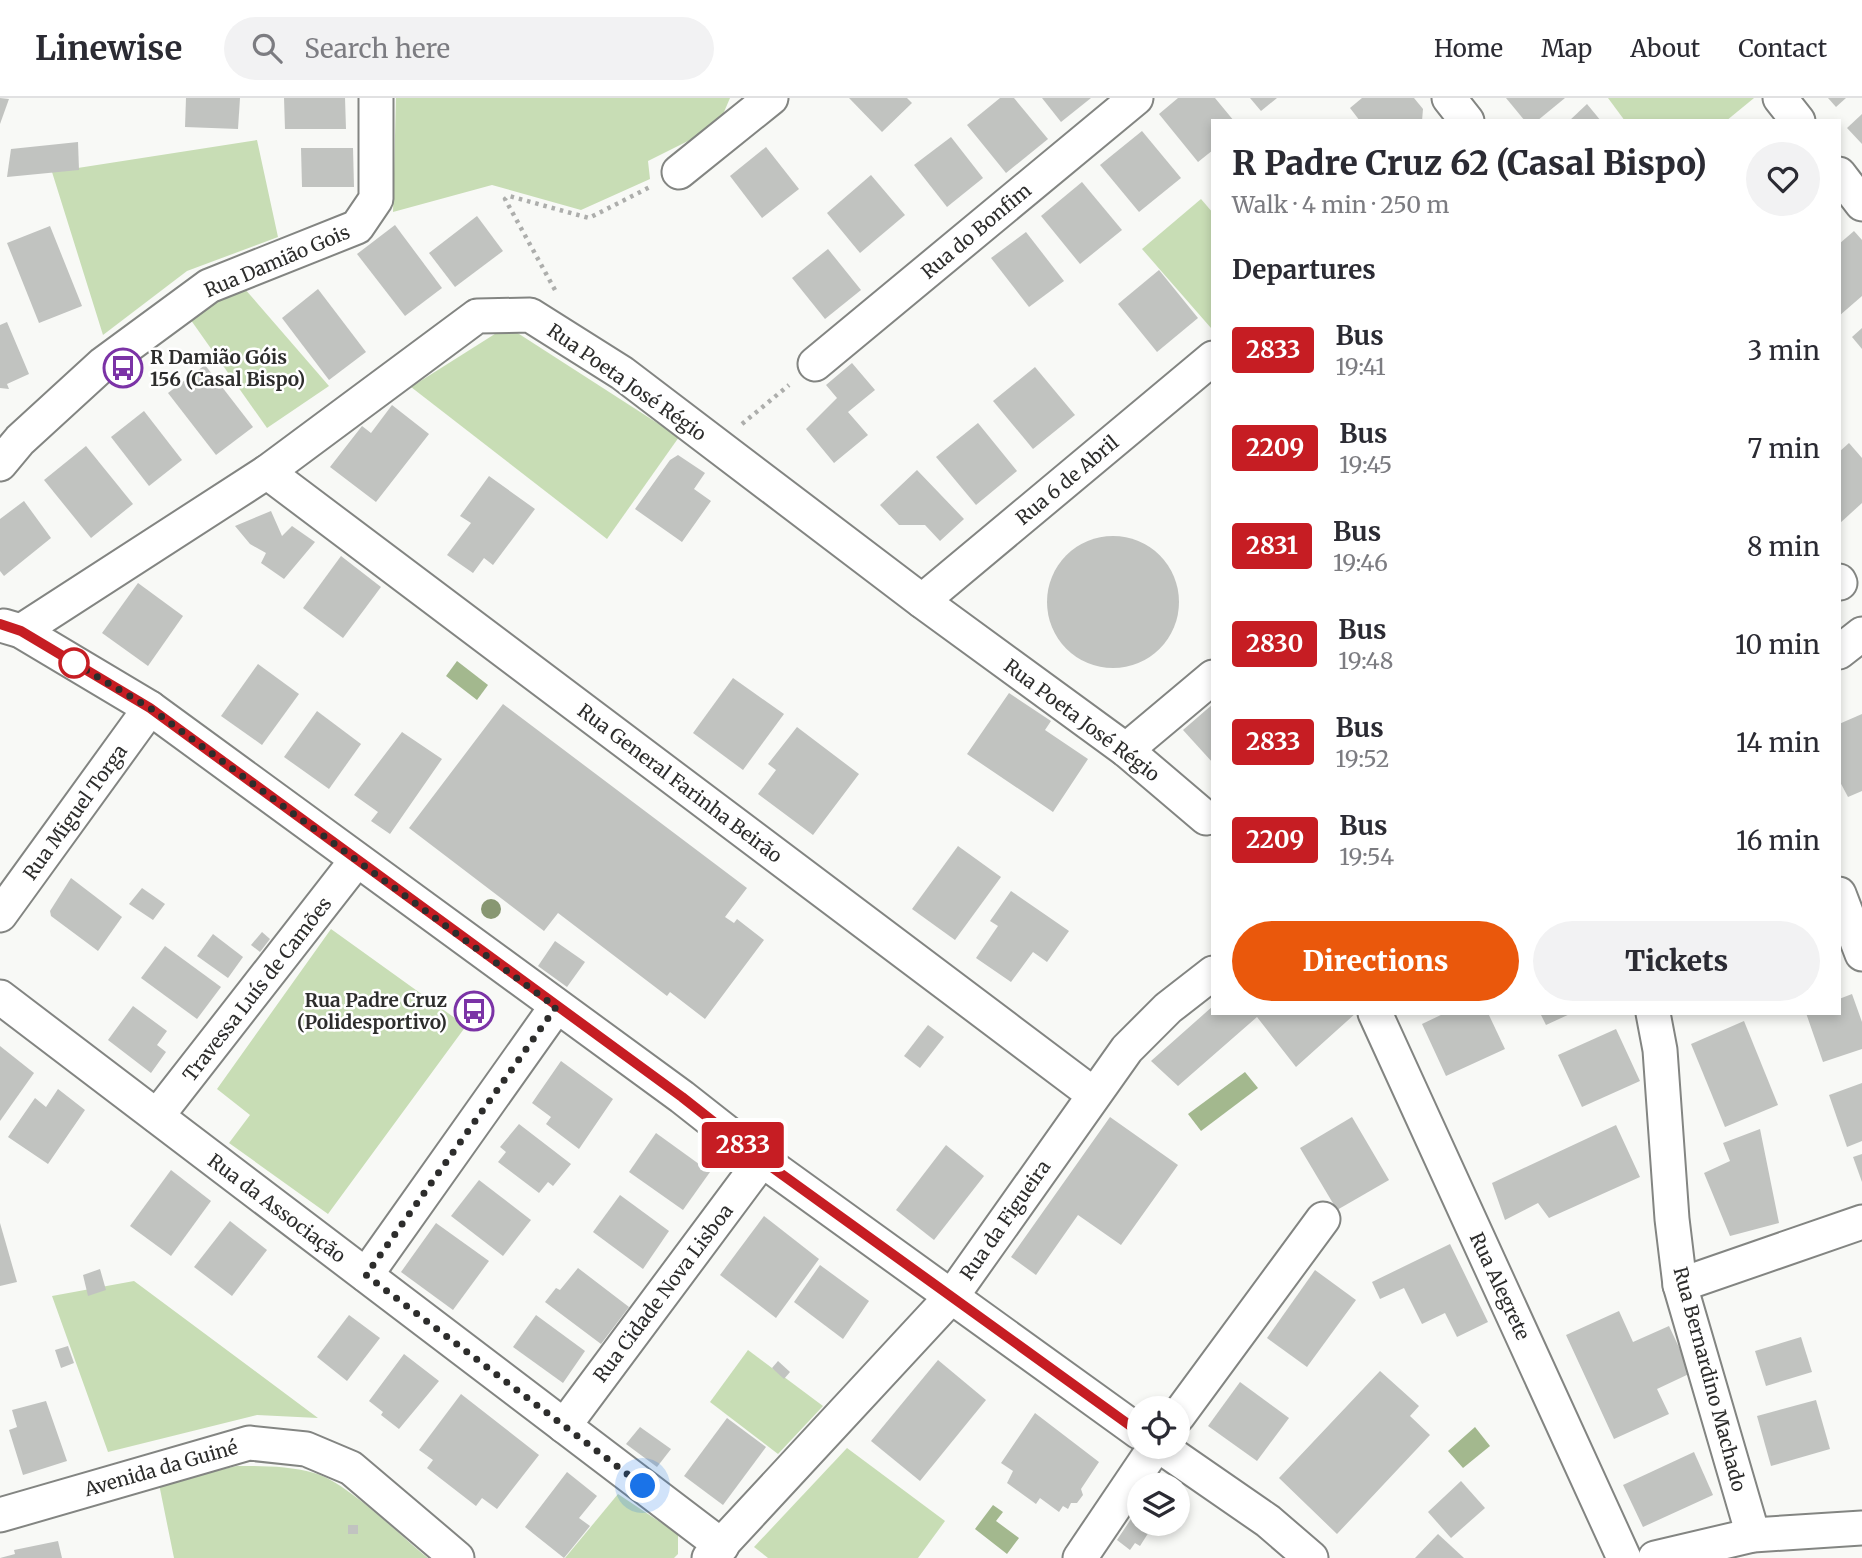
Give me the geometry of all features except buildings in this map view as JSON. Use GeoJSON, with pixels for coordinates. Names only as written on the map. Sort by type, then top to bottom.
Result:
{"type":"FeatureCollection","features":[{"type":"Feature","properties":{"kind":"street","name":"Rua Damião Gois"},"geometry":{"type":"LineString","coordinates":[[0,464],[20,440],[103,364],[209,286],[357,227],[376,199],[376,98]]}},
{"type":"Feature","properties":{"kind":"street"},"geometry":{"type":"LineString","coordinates":[[679,172],[771,98]]}},
{"type":"Feature","properties":{"kind":"street","name":"Rua do Bonfim"},"geometry":{"type":"LineString","coordinates":[[815,364],[1136,98]]}},
{"type":"Feature","properties":{"kind":"street"},"geometry":{"type":"LineString","coordinates":[[1448,98],[1465,119]]}},
{"type":"Feature","properties":{"kind":"street"},"geometry":{"type":"LineString","coordinates":[[1780,98],[1796,119]]}},
{"type":"Feature","properties":{"kind":"street"},"geometry":{"type":"LineString","coordinates":[[1841,177],[1862,204]]}},
{"type":"Feature","properties":{"kind":"street","name":"Rua Poeta José Régio"},"geometry":{"type":"LineString","coordinates":[[10,628],[267,472],[477,316],[530,315],[622,373],[922,601],[1126,750],[1206,818]]}},
{"type":"Feature","properties":{"kind":"street","name":"Rua 6 de Abril"},"geometry":{"type":"LineString","coordinates":[[922,601],[1211,360]]}},
{"type":"Feature","properties":{"kind":"street","name":"Rua General Farinha Beirão"},"geometry":{"type":"LineString","coordinates":[[267,472],[1093,1094]]}},
{"type":"Feature","properties":{"kind":"street"},"geometry":{"type":"LineString","coordinates":[[10,628],[150,708],[682,1097],[762,1160],[1127,1423]]}},
{"type":"Feature","properties":{"kind":"street"},"geometry":{"type":"LineString","coordinates":[[1841,651],[1862,635]]}},
{"type":"Feature","properties":{"kind":"street"},"geometry":{"type":"LineString","coordinates":[[1126,750],[1211,679]]}},
{"type":"Feature","properties":{"kind":"street","name":"Rua Miguel Torga"},"geometry":{"type":"LineString","coordinates":[[0,915],[150,708]]}},
{"type":"Feature","properties":{"kind":"street","name":"Travessa Luís de Camões"},"geometry":{"type":"LineString","coordinates":[[156,1116],[356,861]]}},
{"type":"Feature","properties":{"kind":"street"},"geometry":{"type":"LineString","coordinates":[[1841,899],[1862,954]]}},
{"type":"Feature","properties":{"kind":"street","name":"Rua da Figueira"},"geometry":{"type":"LineString","coordinates":[[715,1552],[952,1296],[1127,1049],[1168,1008],[1211,975]]}},
{"type":"Feature","properties":{"kind":"street","name":"Rua da Associação"},"geometry":{"type":"LineString","coordinates":[[0,997],[564,1426],[715,1552]]}},
{"type":"Feature","properties":{"kind":"street"},"geometry":{"type":"LineString","coordinates":[[366,1275],[556,1007]]}},
{"type":"Feature","properties":{"kind":"street","name":"Rua Alegrete"},"geometry":{"type":"LineString","coordinates":[[1376,1015],[1624,1558]]}},
{"type":"Feature","properties":{"kind":"street","name":"Rua Bernardino Machado"},"geometry":{"type":"LineString","coordinates":[[1653,1015],[1660,1050],[1672,1219],[1680,1285],[1753,1535]]}},
{"type":"Feature","properties":{"kind":"street","name":"Rua Cidade Nova Lisboa"},"geometry":{"type":"LineString","coordinates":[[564,1426],[762,1160]]}},
{"type":"Feature","properties":{"kind":"street"},"geometry":{"type":"LineString","coordinates":[[1190,1400],[1323,1219]]}},
{"type":"Feature","properties":{"kind":"street"},"geometry":{"type":"LineString","coordinates":[[1680,1285],[1862,1222]]}},
{"type":"Feature","properties":{"kind":"street","name":"Avenida da Guiné"},"geometry":{"type":"LineString","coordinates":[[0,1515],[249,1443],[260,1444],[306,1449],[351,1468],[457,1558]]}},
{"type":"Feature","properties":{"kind":"street"},"geometry":{"type":"LineString","coordinates":[[1080,1558],[1147,1459]]}},
{"type":"Feature","properties":{"kind":"street"},"geometry":{"type":"LineString","coordinates":[[1178,1459],[1268,1521],[1311,1558]]}},
{"type":"Feature","properties":{"kind":"street"},"geometry":{"type":"LineString","coordinates":[[1655,1558],[1753,1535],[1862,1528]]}},
{"type":"Feature","properties":{"kind":"path"},"geometry":{"type":"LineString","coordinates":[[557,294],[505,199],[509,197],[589,218],[679,172]]}},
{"type":"Feature","properties":{"kind":"path"},"geometry":{"type":"LineString","coordinates":[[717,444],[815,364]]}},
{"type":"Feature","properties":{"kind":"shaded area"},"geometry":{"type":"Polygon","coordinates":[[[396,98],[730,98],[718,126],[648,161],[650,179],[581,210],[492,185],[393,212],[396,98]]]}},
{"type":"Feature","properties":{"kind":"shaded area"},"geometry":{"type":"Polygon","coordinates":[[[1608,98],[1754,98],[1728,119],[1624,119],[1608,98]]]}},
{"type":"Feature","properties":{"kind":"shaded area"},"geometry":{"type":"Polygon","coordinates":[[[257,140],[278,237],[187,271],[103,335],[52,172],[257,140]]]}},
{"type":"Feature","properties":{"kind":"shaded area"},"geometry":{"type":"Polygon","coordinates":[[[1201,199],[1211,211],[1211,328],[1142,249],[1201,199]]]}},
{"type":"Feature","properties":{"kind":"shaded area"},"geometry":{"type":"Polygon","coordinates":[[[244,288],[329,386],[267,428],[188,316],[244,288]]]}},
{"type":"Feature","properties":{"kind":"shaded area"},"geometry":{"type":"Polygon","coordinates":[[[498,332],[516,332],[679,437],[607,539],[411,387],[498,332]]]}},
{"type":"Feature","properties":{"kind":"shaded area"},"geometry":{"type":"Polygon","coordinates":[[[457,661],[488,685],[477,700],[446,676],[457,661]]]}},
{"type":"Feature","properties":{"kind":"shaded area"},"geometry":{"type":"Polygon","coordinates":[[[331,929],[466,1026],[328,1214],[229,1143],[250,1115],[217,1089],[331,929]]]}},
{"type":"Feature","properties":{"kind":"shaded area"},"geometry":{"type":"Polygon","coordinates":[[[1245,1072],[1258,1088],[1201,1131],[1188,1114],[1245,1072]]]}},
{"type":"Feature","properties":{"kind":"shaded area"},"geometry":{"type":"Polygon","coordinates":[[[134,1281],[318,1418],[257,1415],[108,1452],[52,1296],[134,1281]]]}},
{"type":"Feature","properties":{"kind":"shaded area"},"geometry":{"type":"Polygon","coordinates":[[[748,1350],[823,1406],[778,1454],[710,1402],[748,1350]]]}},
{"type":"Feature","properties":{"kind":"shaded area"},"geometry":{"type":"Polygon","coordinates":[[[1475,1427],[1490,1446],[1463,1468],[1448,1451],[1475,1427]]]}},
{"type":"Feature","properties":{"kind":"shaded area"},"geometry":{"type":"Polygon","coordinates":[[[847,1448],[945,1521],[918,1558],[768,1558],[754,1547],[847,1448]]]}},
{"type":"Feature","properties":{"kind":"shaded area"},"geometry":{"type":"Polygon","coordinates":[[[237,1466],[295,1469],[327,1478],[357,1498],[428,1558],[174,1558],[159,1484],[237,1466]]]}},
{"type":"Feature","properties":{"kind":"shaded area"},"geometry":{"type":"Polygon","coordinates":[[[618,1494],[678,1534],[678,1554],[674,1558],[565,1558],[618,1494]]]}},
{"type":"Feature","properties":{"kind":"shaded area"},"geometry":{"type":"Polygon","coordinates":[[[993,1505],[1003,1512],[996,1521],[1019,1538],[1007,1554],[975,1529],[993,1505]]]}},
{"type":"Feature","properties":{"kind":"bus line","name":"2833"},"geometry":{"type":"LineString","coordinates":[[0,624],[21,631],[150,708],[682,1097],[762,1160],[1127,1423]]}},
{"type":"Feature","properties":{"kind":"place","name":"R Damião Góis 156 (Casal Bispo)"},"geometry":{"type":"Point","coordinates":[123,368]}},
{"type":"Feature","properties":{"kind":"place","name":"Rua Padre Cruz (Polidesportivo)"},"geometry":{"type":"Point","coordinates":[474,1011]}},
{"type":"Feature","properties":{"kind":"route"},"geometry":{"type":"LineString","coordinates":[[74,663],[64,657],[150,708],[556,1007],[366,1275],[643,1486]]}}]}
